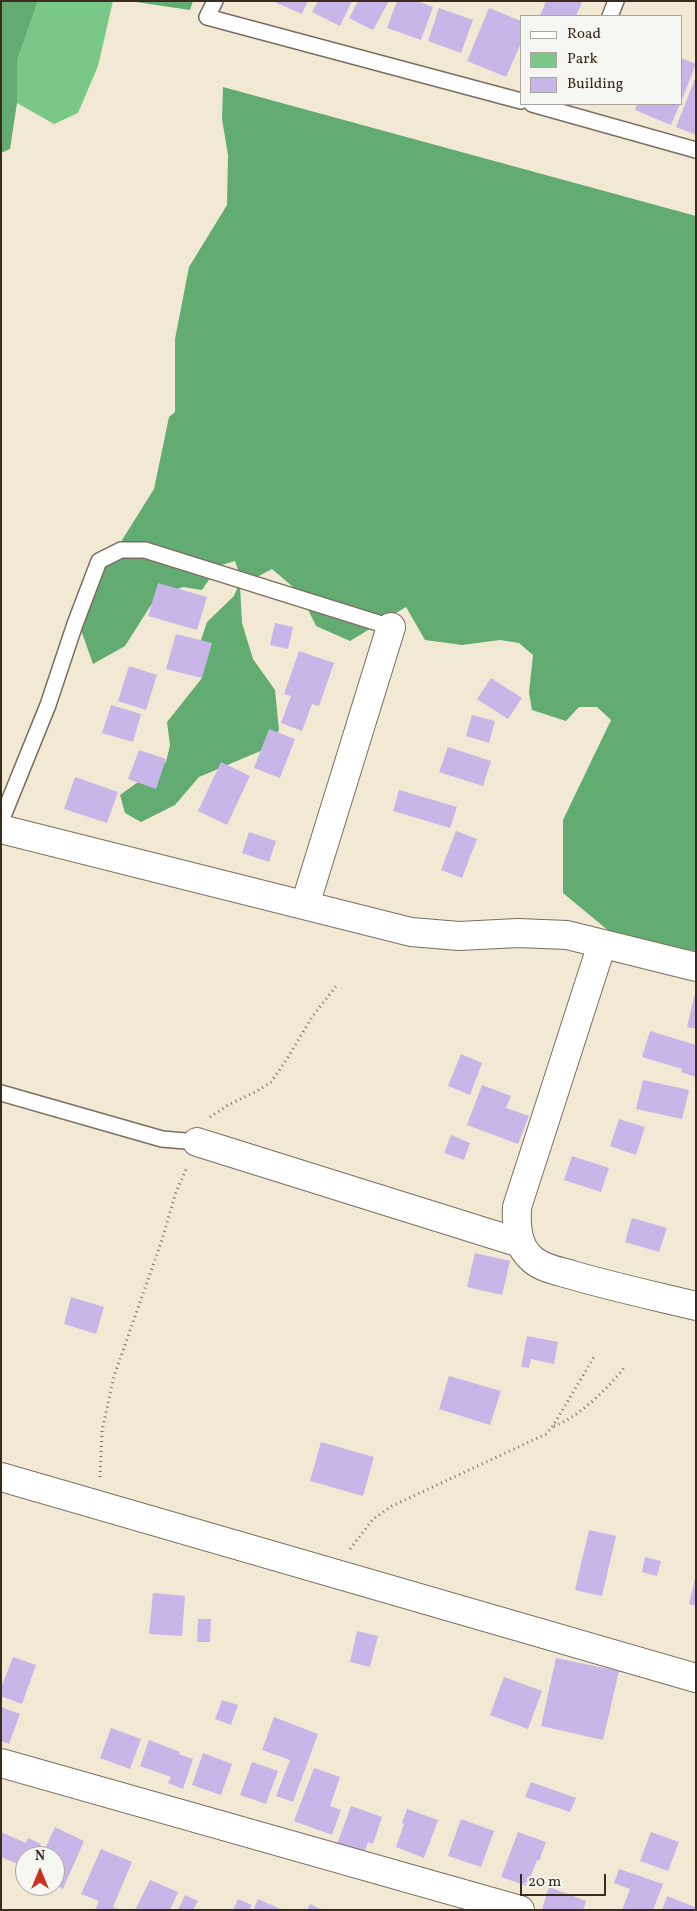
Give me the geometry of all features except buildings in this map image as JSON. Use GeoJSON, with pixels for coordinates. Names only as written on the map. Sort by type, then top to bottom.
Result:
{"type":"FeatureCollection","features":[{"type":"Feature","properties":{"kind":"street"},"geometry":{"type":"LineString","coordinates":[[305,905],[390,627]]}},
{"type":"Feature","properties":{"kind":"street"},"geometry":{"type":"LineString","coordinates":[[1,829],[411,932],[459,936],[518,933],[567,935],[696,967]]}},
{"type":"Feature","properties":{"kind":"street"},"geometry":{"type":"LineString","coordinates":[[602,944],[517,1207],[516,1223],[520,1243],[532,1260],[543,1267],[587,1280],[696,1306]]}},
{"type":"Feature","properties":{"kind":"street"},"geometry":{"type":"LineString","coordinates":[[197,1142],[520,1243]]}},
{"type":"Feature","properties":{"kind":"street"},"geometry":{"type":"LineString","coordinates":[[1,1477],[696,1678]]}},
{"type":"Feature","properties":{"kind":"street"},"geometry":{"type":"LineString","coordinates":[[1,1764],[520,1910]]}},
{"type":"Feature","properties":{"kind":"lane"},"geometry":{"type":"LineString","coordinates":[[215,1],[207,17],[520,101]]}},
{"type":"Feature","properties":{"kind":"lane"},"geometry":{"type":"LineString","coordinates":[[610,15],[616,1]]}},
{"type":"Feature","properties":{"kind":"lane"},"geometry":{"type":"LineString","coordinates":[[540,105],[574,109],[696,150]]}},
{"type":"Feature","properties":{"kind":"lane"},"geometry":{"type":"LineString","coordinates":[[1,821],[48,705],[75,624],[99,561],[122,550],[145,550],[390,627]]}},
{"type":"Feature","properties":{"kind":"lane"},"geometry":{"type":"LineString","coordinates":[[1,1093],[162,1139],[197,1142]]}},
{"type":"Feature","properties":{"kind":"path"},"geometry":{"type":"LineString","coordinates":[[99,1505],[102,1431],[114,1376],[162,1240],[176,1192],[207,1119],[228,1105],[271,1082],[312,1017],[337,985]]}},
{"type":"Feature","properties":{"kind":"path"},"geometry":{"type":"LineString","coordinates":[[331,1573],[373,1520],[392,1506],[546,1434],[553,1426],[594,1357]]}},
{"type":"Feature","properties":{"kind":"path"},"geometry":{"type":"LineString","coordinates":[[553,1426],[567,1421],[613,1381],[624,1368]]}},
{"type":"Feature","properties":{"kind":"green space"},"geometry":{"type":"Polygon","coordinates":[[[1,1],[38,1],[17,61],[17,103],[10,149],[1,153],[1,1]]]}},
{"type":"Feature","properties":{"kind":"green space"},"geometry":{"type":"Polygon","coordinates":[[[38,1],[113,1],[98,66],[78,113],[54,124],[17,103],[17,61],[38,1]]]}},
{"type":"Feature","properties":{"kind":"green space"},"geometry":{"type":"Polygon","coordinates":[[[129,1],[193,1],[190,10],[129,1]]]}},
{"type":"Feature","properties":{"kind":"green space"},"geometry":{"type":"Polygon","coordinates":[[[223,87],[696,216],[696,951],[621,941],[563,893],[563,820],[611,720],[597,707],[579,707],[566,721],[532,710],[529,692],[533,655],[519,643],[500,640],[462,645],[425,640],[406,607],[350,641],[316,626],[300,593],[272,569],[240,586],[242,623],[253,659],[275,690],[279,730],[270,747],[199,777],[175,805],[141,822],[125,813],[120,795],[166,762],[170,745],[167,722],[202,678],[201,640],[207,622],[234,596],[241,579],[235,561],[218,566],[202,590],[183,587],[165,593],[151,605],[125,646],[93,664],[81,630],[89,593],[154,489],[169,417],[175,412],[175,339],[189,267],[227,205],[228,155],[222,119],[223,87]]]}}]}
